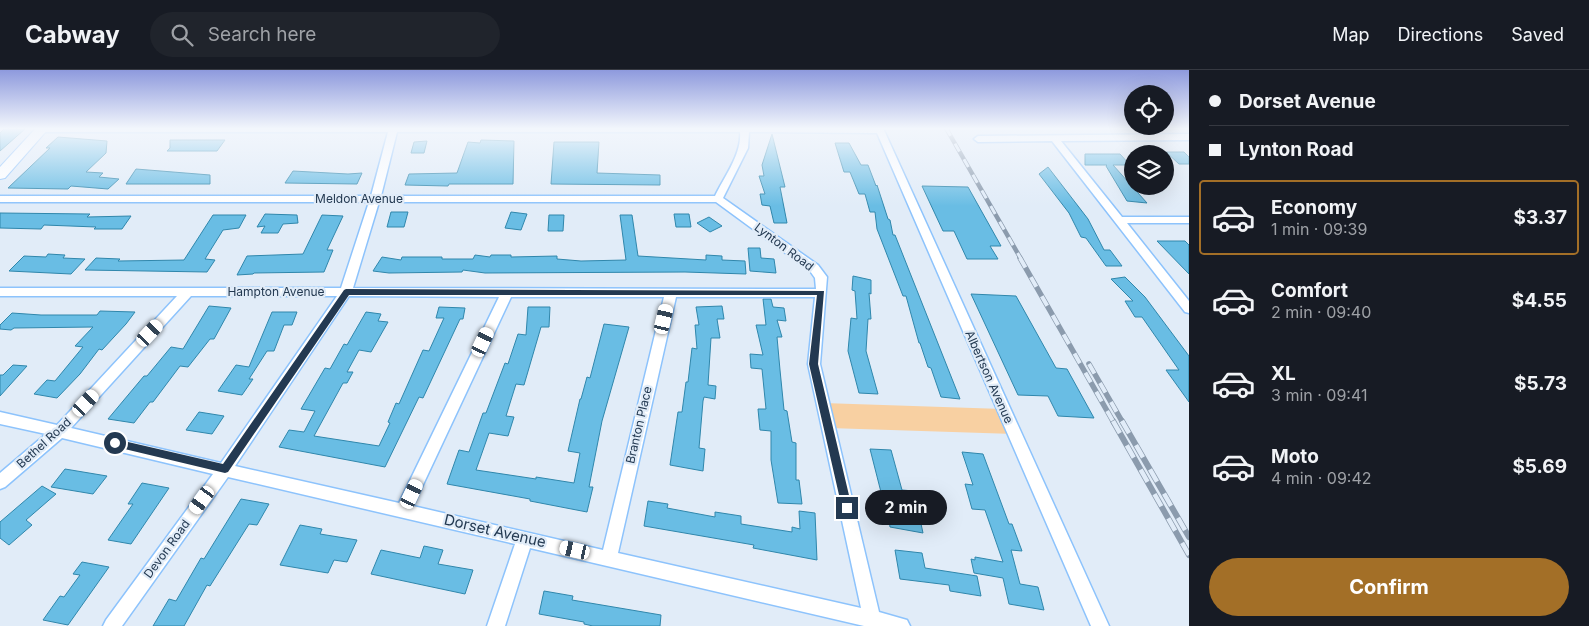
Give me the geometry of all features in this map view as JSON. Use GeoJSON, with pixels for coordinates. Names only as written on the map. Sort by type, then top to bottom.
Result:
{"type":"FeatureCollection","features":[{"type":"Feature","properties":{"kind":"main road"},"geometry":{"type":"LineString","coordinates":[[1,172],[18,154]]}},
{"type":"Feature","properties":{"kind":"street","name":"Devon Road"},"geometry":{"type":"LineString","coordinates":[[112,626],[225,469],[346,292],[387,154]]}},
{"type":"Feature","properties":{"kind":"street"},"geometry":{"type":"LineString","coordinates":[[718,198],[740,154]]}},
{"type":"Feature","properties":{"kind":"street","name":"Albertson Avenue"},"geometry":{"type":"LineString","coordinates":[[890,154],[1100,626]]}},
{"type":"Feature","properties":{"kind":"street"},"geometry":{"type":"LineString","coordinates":[[1067,154],[1189,309]]}},
{"type":"Feature","properties":{"kind":"street","name":"Meldon Avenue"},"geometry":{"type":"LineString","coordinates":[[0,200],[718,198]]}},
{"type":"Feature","properties":{"kind":"street","name":"Lynton Road"},"geometry":{"type":"LineString","coordinates":[[718,198],[814,268],[821,277],[814,364],[872,620]]}},
{"type":"Feature","properties":{"kind":"street"},"geometry":{"type":"LineString","coordinates":[[1120,220],[1189,220]]}},
{"type":"Feature","properties":{"kind":"street","name":"Hampton Avenue"},"geometry":{"type":"LineString","coordinates":[[0,292],[821,293]]}},
{"type":"Feature","properties":{"kind":"street","name":"Bethel Road"},"geometry":{"type":"LineString","coordinates":[[0,482],[60,431],[188,292]]}},
{"type":"Feature","properties":{"kind":"street"},"geometry":{"type":"LineString","coordinates":[[404,510],[507,292]]}},
{"type":"Feature","properties":{"kind":"street","name":"Branton Place"},"geometry":{"type":"LineString","coordinates":[[609,558],[671,292]]}},
{"type":"Feature","properties":{"kind":"street","name":"Dorset Avenue"},"geometry":{"type":"LineString","coordinates":[[0,418],[901,626]]}},
{"type":"Feature","properties":{"kind":"street"},"geometry":{"type":"LineString","coordinates":[[496,626],[525,538]]}},
{"type":"Feature","properties":{"kind":"shaded area"},"geometry":{"type":"Polygon","coordinates":[[[823,403],[1003,409],[1014,434],[829,428],[823,403]]]}},
{"type":"Feature","properties":{"kind":"building"},"geometry":{"type":"Polygon","coordinates":[[[44,154],[105,154],[86,172],[103,173],[99,177],[119,179],[108,189],[71,186],[68,189],[8,188],[44,154]]]}},
{"type":"Feature","properties":{"kind":"building"},"geometry":{"type":"Polygon","coordinates":[[[464,154],[514,154],[513,184],[405,185],[409,174],[457,173],[464,154]]]}},
{"type":"Feature","properties":{"kind":"building"},"geometry":{"type":"Polygon","coordinates":[[[553,154],[598,154],[597,173],[660,175],[660,185],[551,184],[553,154]]]}},
{"type":"Feature","properties":{"kind":"building"},"geometry":{"type":"Polygon","coordinates":[[[766,154],[777,154],[785,187],[780,187],[787,223],[774,223],[770,206],[762,205],[760,194],[765,194],[759,176],[764,176],[762,165],[766,154]]]}},
{"type":"Feature","properties":{"kind":"building"},"geometry":{"type":"Polygon","coordinates":[[[838,154],[855,154],[861,165],[868,165],[890,220],[893,235],[895,235],[960,399],[941,397],[931,368],[928,367],[919,343],[906,296],[903,296],[877,229],[875,212],[870,212],[865,194],[859,194],[850,172],[844,172],[838,154]]]}},
{"type":"Feature","properties":{"kind":"building"},"geometry":{"type":"Polygon","coordinates":[[[1085,154],[1120,154],[1124,158],[1124,165],[1113,165],[1124,177],[1124,195],[1140,195],[1147,203],[1127,201],[1107,165],[1085,165],[1085,154]]]}},
{"type":"Feature","properties":{"kind":"building"},"geometry":{"type":"Polygon","coordinates":[[[1174,154],[1186,154],[1189,157],[1189,164],[1179,164],[1174,159],[1174,154]]]}},
{"type":"Feature","properties":{"kind":"building"},"geometry":{"type":"Polygon","coordinates":[[[1048,167],[1088,219],[1104,250],[1110,250],[1122,266],[1106,266],[1086,238],[1081,237],[1069,213],[1039,174],[1048,167]]]}},
{"type":"Feature","properties":{"kind":"building"},"geometry":{"type":"Polygon","coordinates":[[[136,169],[210,175],[210,184],[126,184],[136,169]]]}},
{"type":"Feature","properties":{"kind":"building"},"geometry":{"type":"Polygon","coordinates":[[[293,171],[362,173],[357,184],[285,183],[293,171]]]}},
{"type":"Feature","properties":{"kind":"building"},"geometry":{"type":"Polygon","coordinates":[[[922,186],[968,187],[1001,246],[990,246],[998,259],[967,259],[954,231],[943,231],[922,186]]]}},
{"type":"Feature","properties":{"kind":"building"},"geometry":{"type":"Polygon","coordinates":[[[391,212],[408,212],[404,227],[387,227],[391,212]]]}},
{"type":"Feature","properties":{"kind":"building"},"geometry":{"type":"Polygon","coordinates":[[[511,212],[527,214],[521,230],[505,228],[511,212]]]}},
{"type":"Feature","properties":{"kind":"building"},"geometry":{"type":"Polygon","coordinates":[[[0,213],[90,214],[87,217],[131,216],[122,229],[44,225],[41,229],[0,228],[0,213]]]}},
{"type":"Feature","properties":{"kind":"building"},"geometry":{"type":"Polygon","coordinates":[[[265,214],[297,215],[298,223],[283,224],[278,233],[261,233],[265,226],[257,227],[265,214]]]}},
{"type":"Feature","properties":{"kind":"building"},"geometry":{"type":"Polygon","coordinates":[[[674,214],[689,214],[691,227],[676,227],[674,214]]]}},
{"type":"Feature","properties":{"kind":"building"},"geometry":{"type":"Polygon","coordinates":[[[213,215],[246,215],[239,228],[223,230],[205,259],[215,260],[207,272],[85,270],[96,258],[120,259],[118,261],[184,260],[213,215]]]}},
{"type":"Feature","properties":{"kind":"building"},"geometry":{"type":"Polygon","coordinates":[[[322,215],[343,216],[327,250],[333,250],[324,272],[237,275],[247,256],[303,254],[322,215]]]}},
{"type":"Feature","properties":{"kind":"building"},"geometry":{"type":"Polygon","coordinates":[[[549,215],[564,215],[563,231],[548,231],[549,215]]]}},
{"type":"Feature","properties":{"kind":"building"},"geometry":{"type":"Polygon","coordinates":[[[620,215],[632,215],[638,256],[706,260],[706,255],[722,256],[722,260],[745,261],[746,274],[685,272],[485,273],[463,270],[462,272],[389,273],[373,271],[382,257],[401,260],[402,257],[473,259],[475,255],[490,257],[491,255],[511,255],[511,257],[557,256],[557,259],[581,261],[626,260],[620,215]]]}},
{"type":"Feature","properties":{"kind":"building"},"geometry":{"type":"Polygon","coordinates":[[[709,217],[722,226],[710,232],[697,223],[709,217]]]}},
{"type":"Feature","properties":{"kind":"building"},"geometry":{"type":"Polygon","coordinates":[[[1157,241],[1185,241],[1189,245],[1189,274],[1157,241]]]}},
{"type":"Feature","properties":{"kind":"building"},"geometry":{"type":"Polygon","coordinates":[[[748,248],[760,248],[761,258],[774,259],[776,273],[750,271],[748,248]]]}},
{"type":"Feature","properties":{"kind":"building"},"geometry":{"type":"Polygon","coordinates":[[[48,254],[65,255],[63,258],[85,259],[71,274],[9,271],[24,256],[46,257],[48,254]]]}},
{"type":"Feature","properties":{"kind":"building"},"geometry":{"type":"Polygon","coordinates":[[[853,276],[871,280],[871,294],[869,293],[871,319],[868,319],[866,351],[878,394],[859,393],[848,351],[851,318],[857,319],[855,291],[852,290],[853,276]]]}},
{"type":"Feature","properties":{"kind":"building"},"geometry":{"type":"Polygon","coordinates":[[[1125,277],[1145,297],[1189,356],[1189,402],[1166,370],[1179,370],[1142,317],[1135,317],[1125,301],[1133,301],[1111,279],[1125,277]]]}},
{"type":"Feature","properties":{"kind":"building"},"geometry":{"type":"Polygon","coordinates":[[[971,294],[1016,296],[1056,368],[1067,369],[1094,418],[1058,416],[1048,396],[1018,395],[971,294]]]}},
{"type":"Feature","properties":{"kind":"building"},"geometry":{"type":"Polygon","coordinates":[[[763,299],[771,299],[773,307],[784,308],[786,321],[777,320],[782,337],[777,337],[780,370],[784,410],[787,411],[792,442],[796,443],[796,480],[799,480],[802,504],[778,503],[771,460],[771,431],[760,430],[758,409],[766,409],[762,369],[751,368],[750,354],[763,355],[756,325],[766,325],[763,299]]]}},
{"type":"Feature","properties":{"kind":"building"},"geometry":{"type":"Polygon","coordinates":[[[209,306],[231,308],[214,339],[210,339],[188,367],[180,366],[153,402],[150,402],[134,423],[108,419],[171,347],[183,349],[209,306]]]}},
{"type":"Feature","properties":{"kind":"building"},"geometry":{"type":"Polygon","coordinates":[[[722,306],[724,319],[717,319],[720,338],[711,338],[708,385],[716,386],[715,399],[704,397],[703,401],[699,448],[705,449],[703,471],[670,465],[678,412],[682,412],[686,382],[688,382],[692,348],[697,349],[695,325],[699,325],[696,307],[722,306]]]}},
{"type":"Feature","properties":{"kind":"building"},"geometry":{"type":"Polygon","coordinates":[[[439,307],[465,308],[463,319],[460,319],[423,398],[419,397],[385,467],[279,447],[289,430],[304,432],[315,411],[301,409],[325,368],[330,369],[344,344],[347,345],[366,312],[381,314],[378,321],[388,322],[371,352],[359,350],[347,372],[353,372],[347,383],[343,383],[314,436],[379,446],[390,423],[388,422],[396,403],[399,404],[423,350],[429,351],[444,318],[436,318],[439,307]]]}},
{"type":"Feature","properties":{"kind":"building"},"geometry":{"type":"Polygon","coordinates":[[[528,307],[550,307],[549,327],[541,327],[524,385],[516,384],[506,416],[514,417],[508,436],[489,433],[476,470],[574,483],[580,453],[568,451],[580,399],[587,377],[590,378],[604,324],[629,327],[602,421],[589,487],[593,487],[587,512],[530,501],[530,499],[447,484],[459,450],[469,452],[483,413],[486,413],[505,363],[508,364],[518,334],[526,335],[528,307]]]}},
{"type":"Feature","properties":{"kind":"building"},"geometry":{"type":"Polygon","coordinates":[[[100,311],[135,312],[102,350],[99,349],[80,374],[57,398],[34,394],[47,380],[55,381],[83,347],[75,346],[93,327],[14,328],[11,330],[0,329],[0,325],[12,313],[97,315],[100,311]]]}},
{"type":"Feature","properties":{"kind":"building"},"geometry":{"type":"Polygon","coordinates":[[[272,312],[297,312],[292,325],[284,325],[274,351],[267,351],[249,379],[253,379],[242,395],[218,391],[236,365],[249,367],[272,312]]]}},
{"type":"Feature","properties":{"kind":"building"},"geometry":{"type":"Polygon","coordinates":[[[13,365],[27,366],[0,396],[0,375],[3,375],[13,365]]]}},
{"type":"Feature","properties":{"kind":"building"},"geometry":{"type":"Polygon","coordinates":[[[199,412],[224,416],[212,434],[186,430],[199,412]]]}},
{"type":"Feature","properties":{"kind":"building"},"geometry":{"type":"Polygon","coordinates":[[[870,449],[891,450],[902,490],[914,491],[923,533],[890,527],[886,500],[883,500],[870,449]]]}},
{"type":"Feature","properties":{"kind":"building"},"geometry":{"type":"Polygon","coordinates":[[[962,452],[983,454],[1009,524],[1012,524],[1022,551],[1011,550],[1020,584],[1038,587],[1044,610],[1009,604],[1003,578],[974,573],[971,559],[975,560],[975,557],[1003,562],[985,510],[972,509],[965,484],[973,485],[962,452]]]}},
{"type":"Feature","properties":{"kind":"building"},"geometry":{"type":"Polygon","coordinates":[[[65,469],[107,476],[93,494],[51,487],[65,469]]]}},
{"type":"Feature","properties":{"kind":"building"},"geometry":{"type":"Polygon","coordinates":[[[142,483],[169,488],[131,544],[108,540],[133,504],[128,504],[142,483]]]}},
{"type":"Feature","properties":{"kind":"building"},"geometry":{"type":"Polygon","coordinates":[[[42,486],[56,494],[26,520],[32,525],[9,545],[0,538],[0,522],[42,486]]]}},
{"type":"Feature","properties":{"kind":"building"},"geometry":{"type":"Polygon","coordinates":[[[241,499],[269,504],[257,525],[249,524],[210,586],[207,585],[184,626],[153,626],[169,599],[176,601],[201,558],[204,559],[241,499]]]}},
{"type":"Feature","properties":{"kind":"building"},"geometry":{"type":"Polygon","coordinates":[[[648,501],[668,504],[667,508],[715,517],[715,512],[741,516],[741,524],[792,532],[792,527],[800,529],[799,511],[815,513],[817,560],[753,548],[754,545],[644,526],[648,501]]]}},
{"type":"Feature","properties":{"kind":"building"},"geometry":{"type":"Polygon","coordinates":[[[300,525],[322,529],[320,534],[357,540],[347,562],[334,560],[328,573],[280,565],[300,525]]]}},
{"type":"Feature","properties":{"kind":"building"},"geometry":{"type":"Polygon","coordinates":[[[424,546],[443,550],[438,564],[473,570],[465,594],[371,574],[381,550],[420,558],[424,546]]]}},
{"type":"Feature","properties":{"kind":"building"},"geometry":{"type":"Polygon","coordinates":[[[895,550],[922,553],[925,568],[977,576],[981,596],[950,591],[949,585],[900,579],[895,550]]]}},
{"type":"Feature","properties":{"kind":"building"},"geometry":{"type":"Polygon","coordinates":[[[82,562],[109,567],[68,625],[43,620],[60,596],[64,597],[80,575],[73,574],[82,562]]]}},
{"type":"Feature","properties":{"kind":"building"},"geometry":{"type":"Polygon","coordinates":[[[544,591],[573,596],[572,600],[661,615],[660,626],[593,626],[584,624],[584,622],[539,614],[544,591]]]}},
{"type":"Feature","properties":{"kind":"railway"},"geometry":{"type":"LineString","coordinates":[[961,154],[1021,259]]}},
{"type":"Feature","properties":{"kind":"railway"},"geometry":{"type":"LineString","coordinates":[[1020,258],[1114,423]]}},
{"type":"Feature","properties":{"kind":"railway"},"geometry":{"type":"LineString","coordinates":[[1089,364],[1123,423]]}},
{"type":"Feature","properties":{"kind":"railway"},"geometry":{"type":"LineString","coordinates":[[1113,421],[1189,555]]}},
{"type":"Feature","properties":{"kind":"railway"},"geometry":{"type":"LineString","coordinates":[[1122,421],[1189,537]]}},
{"type":"Feature","properties":{"kind":"route"},"geometry":{"type":"LineString","coordinates":[[115,443],[225,469],[346,292],[821,293],[814,364],[847,508]]}}]}
